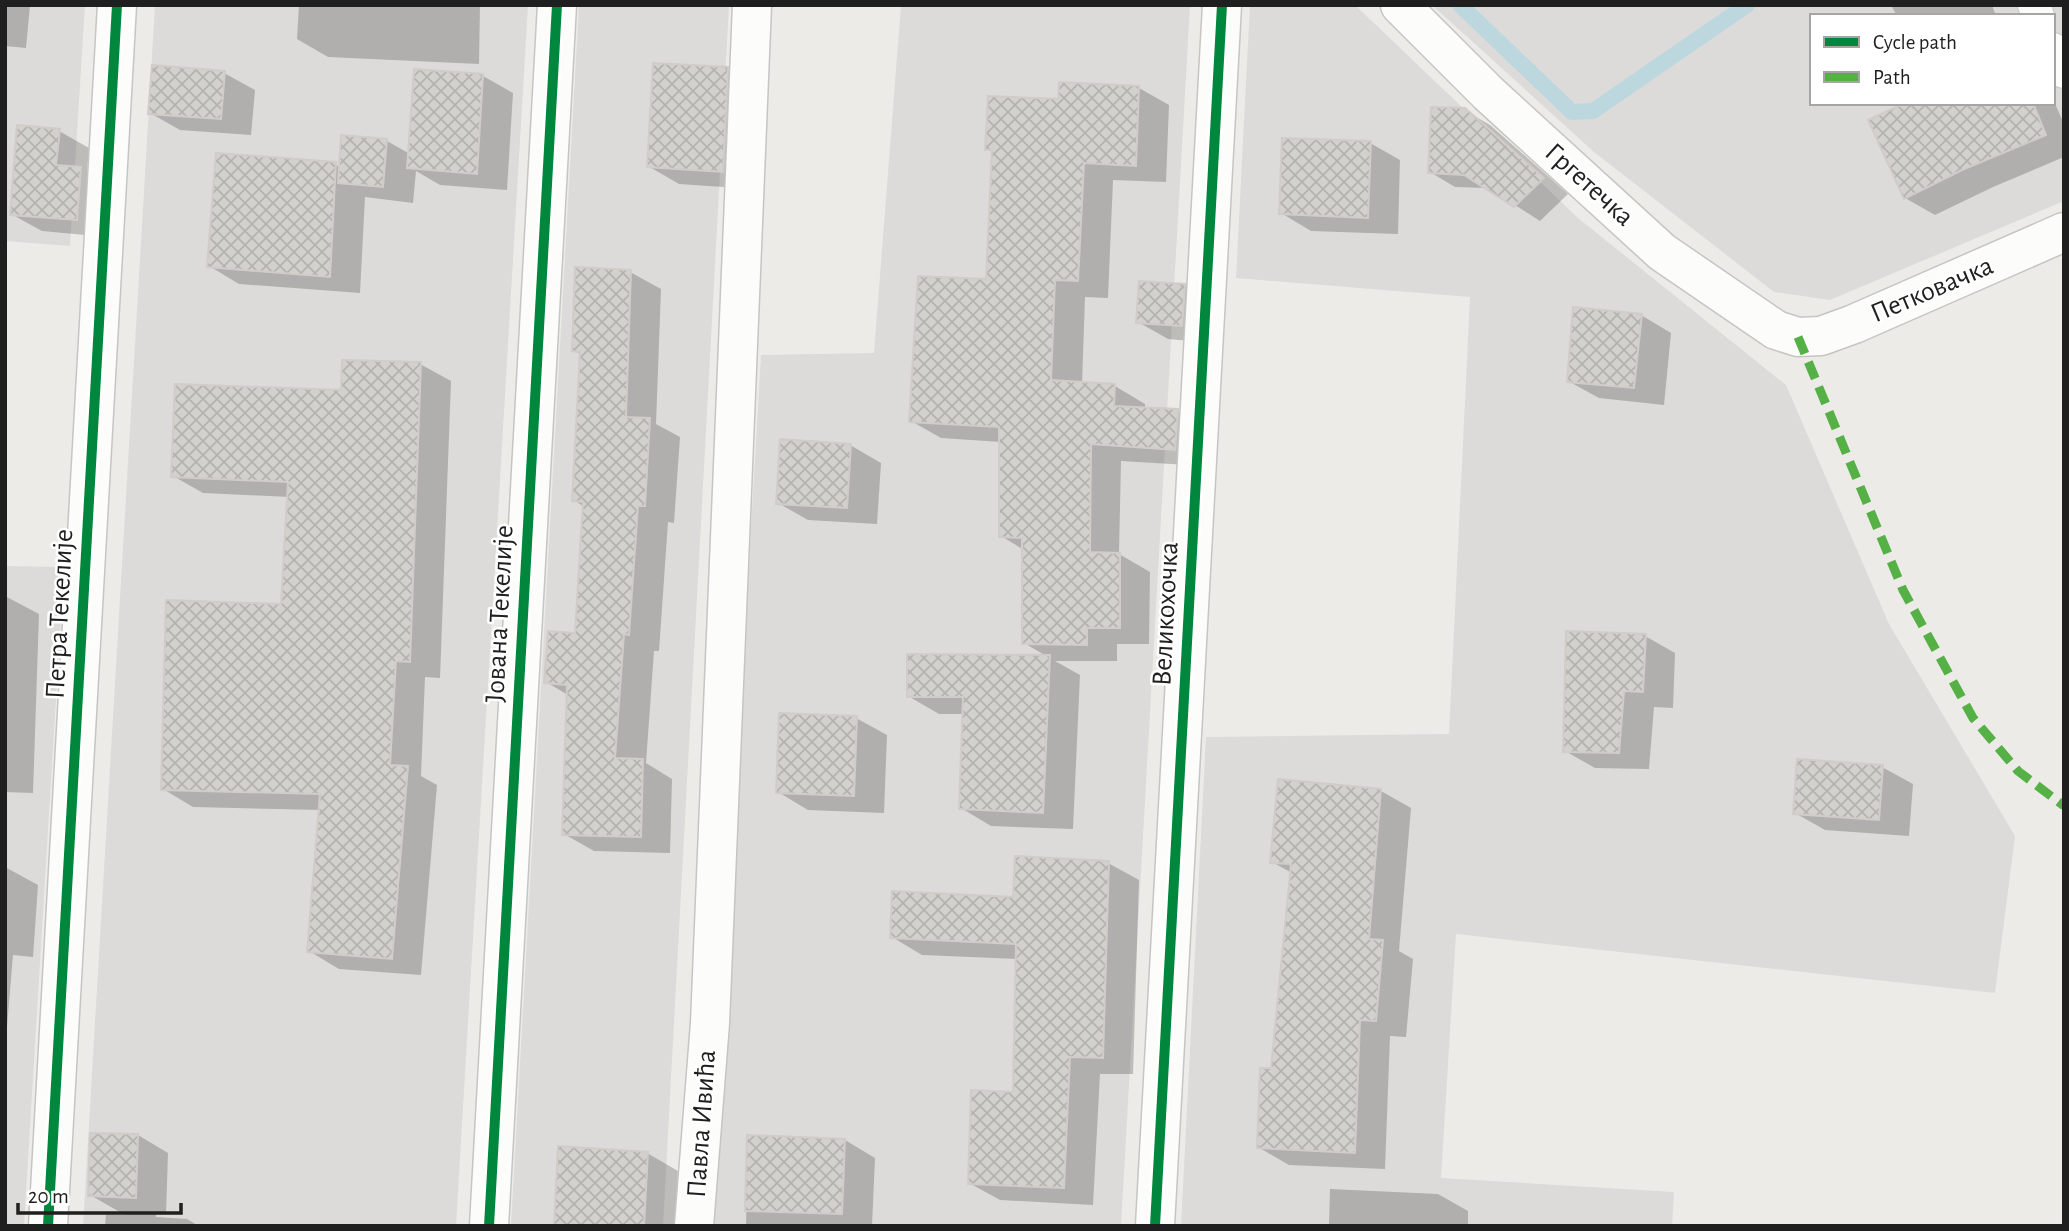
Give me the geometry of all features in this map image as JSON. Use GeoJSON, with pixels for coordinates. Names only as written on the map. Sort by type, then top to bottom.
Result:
{"type":"FeatureCollection","features":[{"type":"Feature","properties":{"kind":"street","name":"Петра Текелије"},"geometry":{"type":"LineString","coordinates":[[48,1226],[117,5]]}},
{"type":"Feature","properties":{"kind":"street","name":"Јована Текелије"},"geometry":{"type":"LineString","coordinates":[[489,1226],[557,5]]}},
{"type":"Feature","properties":{"kind":"street","name":"Павла Ивића"},"geometry":{"type":"LineString","coordinates":[[694,1226],[710,1023],[752,5]]}},
{"type":"Feature","properties":{"kind":"street","name":"Великохочка"},"geometry":{"type":"LineString","coordinates":[[1155,1226],[1222,5]]}},
{"type":"Feature","properties":{"kind":"street","name":"Гргетечка"},"geometry":{"type":"LineString","coordinates":[[1400,5],[1489,94],[1662,252],[1776,330],[1798,337]]}},
{"type":"Feature","properties":{"kind":"street","name":"Петковачка"},"geometry":{"type":"LineString","coordinates":[[1798,337],[1821,336],[1832,332],[2064,232]]}},
{"type":"Feature","properties":{"kind":"lane"},"geometry":{"type":"LineString","coordinates":[[2055,53],[2064,72]]}},
{"type":"Feature","properties":{"kind":"shaded area"},"geometry":{"type":"Polygon","coordinates":[[[5,5],[85,5],[70,246],[5,241],[5,5]]]}},
{"type":"Feature","properties":{"kind":"shaded area"},"geometry":{"type":"Polygon","coordinates":[[[155,5],[528,5],[456,1226],[83,1226],[155,5]]]}},
{"type":"Feature","properties":{"kind":"shaded area"},"geometry":{"type":"Polygon","coordinates":[[[579,5],[729,5],[663,1226],[511,1226],[579,5]]]}},
{"type":"Feature","properties":{"kind":"shaded area"},"geometry":{"type":"Polygon","coordinates":[[[901,5],[1190,5],[1121,1226],[711,1226],[761,355],[874,353],[901,5]]]}},
{"type":"Feature","properties":{"kind":"shaded area"},"geometry":{"type":"Polygon","coordinates":[[[1250,5],[1355,5],[1578,218],[1786,385],[1889,624],[2015,836],[1995,993],[1456,934],[1441,1178],[1674,1192],[1672,1226],[1181,1226],[1206,737],[1449,734],[1470,297],[1236,278],[1250,5]]]}},
{"type":"Feature","properties":{"kind":"shaded area"},"geometry":{"type":"Polygon","coordinates":[[[1432,5],[2064,5],[2064,201],[1830,300],[1774,292],[1594,152],[1432,5]]]}},
{"type":"Feature","properties":{"kind":"shaded area"},"geometry":{"type":"Polygon","coordinates":[[[5,566],[64,567],[24,1226],[5,1226],[5,566]]]}},
{"type":"Feature","properties":{"kind":"building"},"geometry":{"type":"Polygon","coordinates":[[[653,63],[728,67],[723,172],[647,167],[653,63]]]}},
{"type":"Feature","properties":{"kind":"building"},"geometry":{"type":"Polygon","coordinates":[[[152,65],[225,71],[221,119],[148,114],[152,65]]]}},
{"type":"Feature","properties":{"kind":"building"},"geometry":{"type":"Polygon","coordinates":[[[414,69],[483,74],[477,174],[407,168],[414,69]]]}},
{"type":"Feature","properties":{"kind":"building"},"geometry":{"type":"Polygon","coordinates":[[[1059,82],[1139,86],[1136,166],[1084,163],[1078,281],[1055,280],[1051,380],[1115,384],[1114,406],[1178,409],[1175,450],[1091,444],[1090,552],[1120,553],[1120,628],[1087,628],[1087,645],[1022,644],[1022,538],[999,537],[999,427],[909,422],[918,276],[986,279],[992,150],[985,150],[988,96],[1058,99],[1059,82]]]}},
{"type":"Feature","properties":{"kind":"building"},"geometry":{"type":"Polygon","coordinates":[[[1901,105],[2034,105],[2046,135],[1962,170],[1904,199],[1868,120],[1901,105]]]}},
{"type":"Feature","properties":{"kind":"building"},"geometry":{"type":"Polygon","coordinates":[[[1431,107],[1465,108],[1544,178],[1514,207],[1464,175],[1428,173],[1431,107]]]}},
{"type":"Feature","properties":{"kind":"building"},"geometry":{"type":"Polygon","coordinates":[[[17,125],[60,129],[56,165],[81,167],[77,220],[10,215],[17,125]]]}},
{"type":"Feature","properties":{"kind":"building"},"geometry":{"type":"Polygon","coordinates":[[[341,135],[387,139],[383,187],[338,183],[341,135]]]}},
{"type":"Feature","properties":{"kind":"building"},"geometry":{"type":"Polygon","coordinates":[[[1282,138],[1371,141],[1368,218],[1279,214],[1282,138]]]}},
{"type":"Feature","properties":{"kind":"building"},"geometry":{"type":"Polygon","coordinates":[[[216,153],[336,162],[330,277],[207,267],[216,153]]]}},
{"type":"Feature","properties":{"kind":"building"},"geometry":{"type":"Polygon","coordinates":[[[575,267],[631,270],[626,417],[650,418],[645,506],[638,506],[629,635],[624,634],[615,758],[643,759],[641,837],[562,835],[567,685],[544,683],[548,631],[575,633],[583,502],[572,501],[580,352],[572,351],[575,267]]]}},
{"type":"Feature","properties":{"kind":"building"},"geometry":{"type":"Polygon","coordinates":[[[1139,281],[1185,284],[1182,326],[1136,323],[1139,281]]]}},
{"type":"Feature","properties":{"kind":"building"},"geometry":{"type":"Polygon","coordinates":[[[1573,307],[1642,314],[1634,388],[1567,382],[1573,307]]]}},
{"type":"Feature","properties":{"kind":"building"},"geometry":{"type":"Polygon","coordinates":[[[342,360],[421,362],[410,662],[396,661],[390,765],[408,766],[392,959],[307,952],[320,794],[161,790],[166,600],[281,604],[288,482],[171,477],[175,384],[341,390],[342,360]]]}},
{"type":"Feature","properties":{"kind":"building"},"geometry":{"type":"Polygon","coordinates":[[[780,439],[851,444],[847,508],[776,504],[780,439]]]}},
{"type":"Feature","properties":{"kind":"building"},"geometry":{"type":"Polygon","coordinates":[[[1566,631],[1646,634],[1643,692],[1624,691],[1619,753],[1563,752],[1566,631]]]}},
{"type":"Feature","properties":{"kind":"building"},"geometry":{"type":"Polygon","coordinates":[[[907,654],[1050,655],[1043,813],[959,809],[963,697],[907,697],[907,654]]]}},
{"type":"Feature","properties":{"kind":"building"},"geometry":{"type":"Polygon","coordinates":[[[779,713],[857,716],[854,796],[776,793],[779,713]]]}},
{"type":"Feature","properties":{"kind":"building"},"geometry":{"type":"Polygon","coordinates":[[[1797,759],[1883,765],[1879,820],[1793,814],[1797,759]]]}},
{"type":"Feature","properties":{"kind":"building"},"geometry":{"type":"Polygon","coordinates":[[[1278,779],[1381,789],[1369,939],[1383,940],[1376,1021],[1360,1020],[1355,1153],[1257,1148],[1260,1068],[1271,1068],[1291,864],[1270,863],[1278,779]]]}},
{"type":"Feature","properties":{"kind":"building"},"geometry":{"type":"Polygon","coordinates":[[[1015,856],[1109,861],[1103,1058],[1070,1057],[1064,1188],[968,1184],[971,1090],[1013,1092],[1016,944],[890,938],[892,891],[1013,897],[1015,856]]]}},
{"type":"Feature","properties":{"kind":"building"},"geometry":{"type":"Polygon","coordinates":[[[90,1133],[138,1134],[136,1198],[88,1196],[90,1133]]]}},
{"type":"Feature","properties":{"kind":"building"},"geometry":{"type":"Polygon","coordinates":[[[747,1135],[845,1139],[842,1214],[745,1211],[747,1135]]]}},
{"type":"Feature","properties":{"kind":"building"},"geometry":{"type":"Polygon","coordinates":[[[558,1146],[648,1152],[644,1226],[554,1226],[558,1146]]]}},
{"type":"Feature","properties":{"kind":"waterway"},"geometry":{"type":"LineString","coordinates":[[1460,5],[1572,112],[1593,111],[1747,5]]}},
{"type":"Feature","properties":{"kind":"marked path"},"geometry":{"type":"LineString","coordinates":[[1798,337],[1903,590],[1973,718],[2018,771],[2064,806]]}},
{"type":"Feature","properties":{"kind":"cycle path"},"geometry":{"type":"LineString","coordinates":[[48,1226],[117,5]]}},
{"type":"Feature","properties":{"kind":"cycle path"},"geometry":{"type":"LineString","coordinates":[[489,1226],[557,5]]}},
{"type":"Feature","properties":{"kind":"cycle path"},"geometry":{"type":"LineString","coordinates":[[1155,1226],[1222,5]]}}]}
